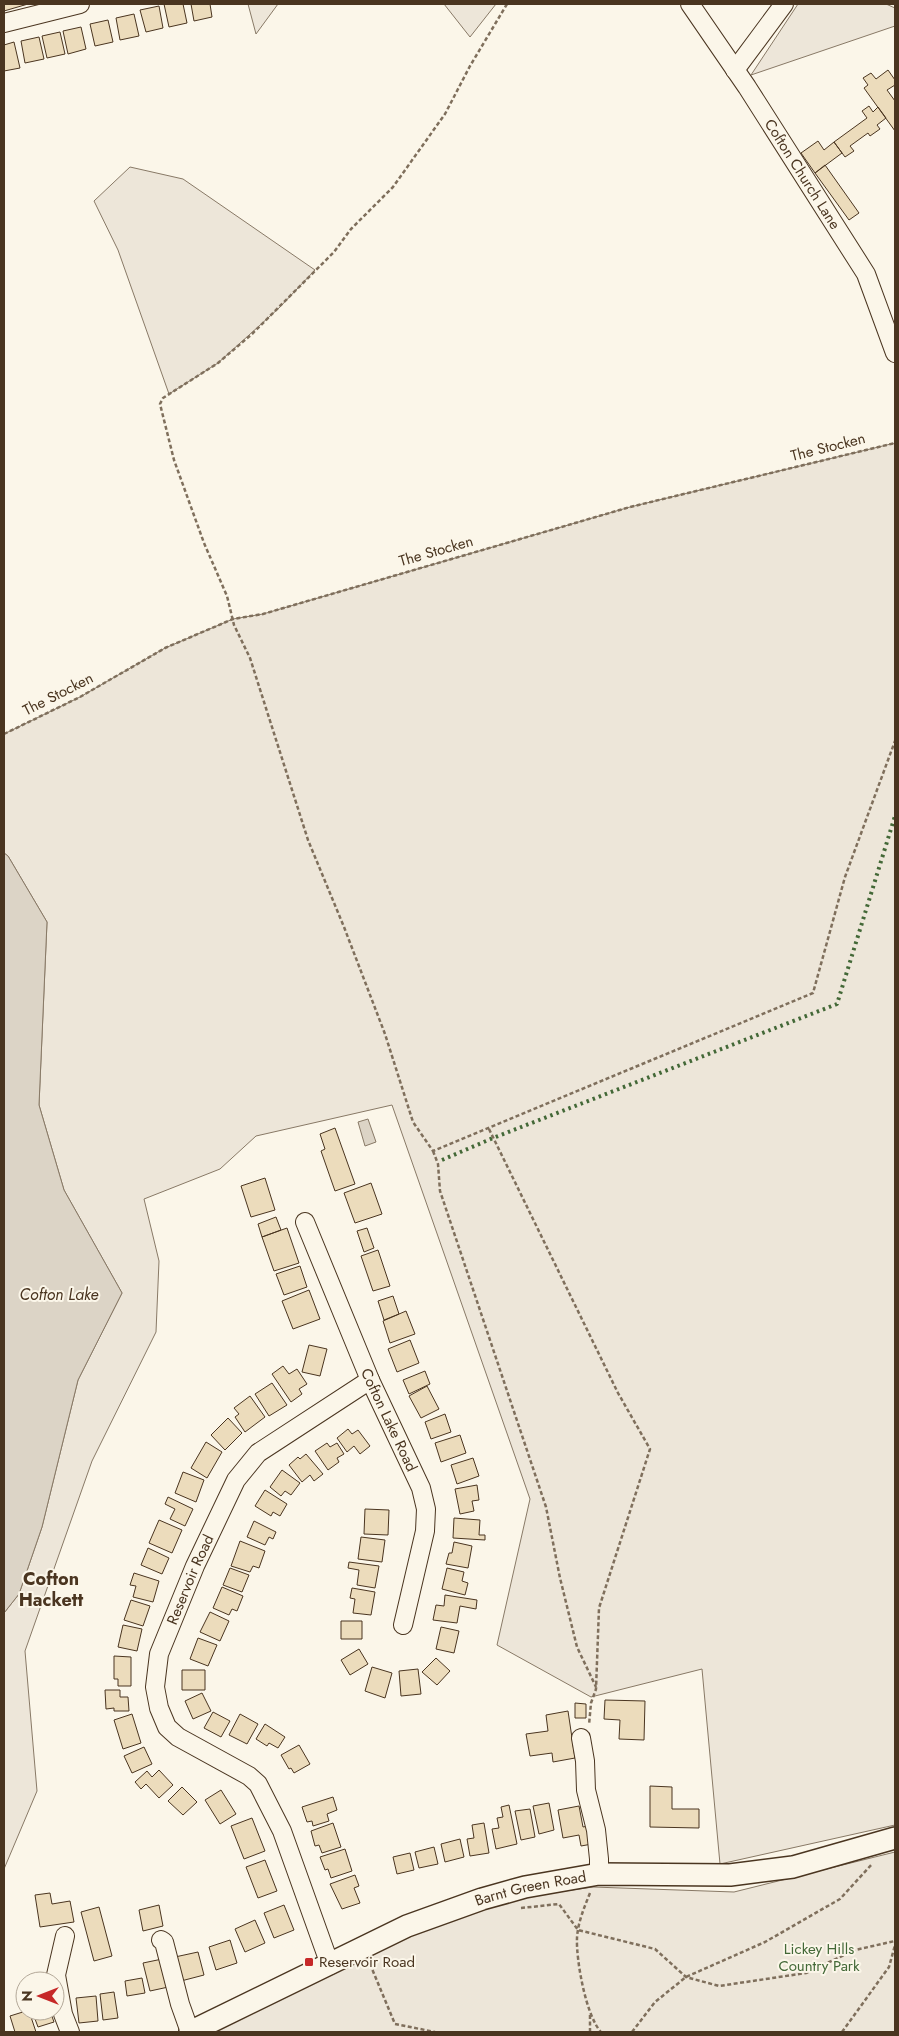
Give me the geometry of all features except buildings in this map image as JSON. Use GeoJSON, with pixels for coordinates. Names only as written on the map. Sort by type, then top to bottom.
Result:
{"type":"FeatureCollection","features":[{"type":"Feature","properties":{"kind":"main road","name":"Barnt Green Road"},"geometry":{"type":"LineString","coordinates":[[190,2032],[407,1926],[482,1899],[525,1887],[599,1874],[730,1875],[793,1867],[895,1838]]}},
{"type":"Feature","properties":{"kind":"street"},"geometry":{"type":"LineString","coordinates":[[4,23],[80,4]]}},
{"type":"Feature","properties":{"kind":"street","name":"Cofton Church Lane"},"geometry":{"type":"LineString","coordinates":[[690,4],[735,70],[866,274],[895,353]]}},
{"type":"Feature","properties":{"kind":"street"},"geometry":{"type":"LineString","coordinates":[[735,70],[784,4]]}},
{"type":"Feature","properties":{"kind":"street","name":"Cofton Lake Road"},"geometry":{"type":"LineString","coordinates":[[306,1222],[370,1380],[421,1488],[426,1509],[425,1531],[403,1625]]}},
{"type":"Feature","properties":{"kind":"street","name":"Reservoir Road"},"geometry":{"type":"LineString","coordinates":[[330,1965],[282,1831],[258,1784],[249,1776],[178,1738],[168,1727],[159,1708],[155,1687],[159,1654],[170,1622],[194,1566],[236,1480],[258,1453],[370,1380]]}},
{"type":"Feature","properties":{"kind":"street"},"geometry":{"type":"LineString","coordinates":[[581,1738],[586,1761],[586,1790],[596,1830],[599,1874]]}},
{"type":"Feature","properties":{"kind":"street"},"geometry":{"type":"LineString","coordinates":[[65,1936],[56,1975],[63,2014],[70,2032]]}},
{"type":"Feature","properties":{"kind":"street"},"geometry":{"type":"LineString","coordinates":[[161,1940],[164,1942],[180,2004],[190,2032]]}},
{"type":"Feature","properties":{"kind":"path"},"geometry":{"type":"LineString","coordinates":[[489,1129],[618,1393],[650,1449],[599,1608],[596,1689],[577,1646],[560,1578],[546,1507],[440,1191],[438,1164],[433,1151],[413,1122],[385,1034],[308,840],[250,658],[233,619],[227,596],[204,543],[174,460],[160,404],[163,398],[218,364],[252,334],[334,252],[352,229],[393,187],[445,114],[470,66],[508,4]]}},
{"type":"Feature","properties":{"kind":"path","name":"The Stocken"},"geometry":{"type":"LineString","coordinates":[[4,734],[80,697],[165,648],[233,619],[272,611],[630,507],[895,443]]}},
{"type":"Feature","properties":{"kind":"path"},"geometry":{"type":"LineString","coordinates":[[433,1151],[813,993],[845,877],[895,741]]}},
{"type":"Feature","properties":{"kind":"path"},"geometry":{"type":"LineString","coordinates":[[632,2032],[655,2002],[686,1977],[765,1942],[840,1899],[877,1859]]}},
{"type":"Feature","properties":{"kind":"path"},"geometry":{"type":"LineString","coordinates":[[599,1874],[581,1916],[577,1940],[582,1985],[596,2027],[601,2032]]}},
{"type":"Feature","properties":{"kind":"path"},"geometry":{"type":"LineString","coordinates":[[512,1909],[560,1904],[578,1930],[655,1949],[686,1977],[719,1986],[806,1973],[855,1950],[895,1941]]}},
{"type":"Feature","properties":{"kind":"path"},"geometry":{"type":"LineString","coordinates":[[842,2032],[889,1967],[895,1945]]}},
{"type":"Feature","properties":{"kind":"path"},"geometry":{"type":"LineString","coordinates":[[351,1954],[357,1970],[369,1963],[395,2024],[435,2032]]}},
{"type":"Feature","properties":{"kind":"path"},"geometry":{"type":"LineString","coordinates":[[590,2011],[590,2032]]}},
{"type":"Feature","properties":{"kind":"green space"},"geometry":{"type":"Polygon","coordinates":[[[248,4],[278,4],[256,34],[248,4]]]}},
{"type":"Feature","properties":{"kind":"green space"},"geometry":{"type":"Polygon","coordinates":[[[444,4],[496,4],[470,37],[444,4]]]}},
{"type":"Feature","properties":{"kind":"green space"},"geometry":{"type":"Polygon","coordinates":[[[798,4],[886,4],[895,8],[895,26],[751,75],[798,4]]]}},
{"type":"Feature","properties":{"kind":"green space"},"geometry":{"type":"Polygon","coordinates":[[[130,167],[183,179],[315,270],[279,308],[218,363],[169,394],[118,250],[94,201],[130,167]]]}},
{"type":"Feature","properties":{"kind":"green space"},"geometry":{"type":"Polygon","coordinates":[[[895,443],[895,1825],[720,1864],[702,1669],[591,1697],[497,1645],[530,1499],[392,1105],[256,1136],[220,1169],[144,1199],[159,1261],[156,1332],[92,1461],[25,1651],[37,1791],[4,1869],[4,1613],[19,1594],[42,1527],[78,1380],[122,1293],[64,1190],[39,1105],[47,922],[8,856],[4,853],[4,734],[80,697],[165,648],[233,619],[263,614],[630,507],[895,443]]]}},
{"type":"Feature","properties":{"kind":"green space","name":"Lickey Hills Country Park"},"geometry":{"type":"Polygon","coordinates":[[[895,1852],[895,2032],[212,2032],[411,1931],[529,1896],[593,1887],[734,1892],[895,1852]]]}},
{"type":"Feature","properties":{"kind":"water","name":"Cofton Lake"},"geometry":{"type":"Polygon","coordinates":[[[4,853],[8,856],[47,922],[39,1105],[64,1190],[122,1293],[78,1380],[42,1527],[19,1594],[4,1613],[4,853]]]}},
{"type":"Feature","properties":{"kind":"water"},"geometry":{"type":"Polygon","coordinates":[[[368,1119],[376,1142],[365,1146],[358,1122],[368,1119]]]}},
{"type":"Feature","properties":{"kind":"hedge"},"geometry":{"type":"LineString","coordinates":[[442,1160],[493,1138],[837,1004],[895,816]]}},
{"type":"Feature","properties":{"kind":"place","name":"Reservoir Road"},"geometry":{"type":"Point","coordinates":[309,1962]}},
{"type":"Feature","properties":{"kind":"district","name":"Cofton Hackett"},"geometry":{"type":"Point","coordinates":[51,1589]}}]}
